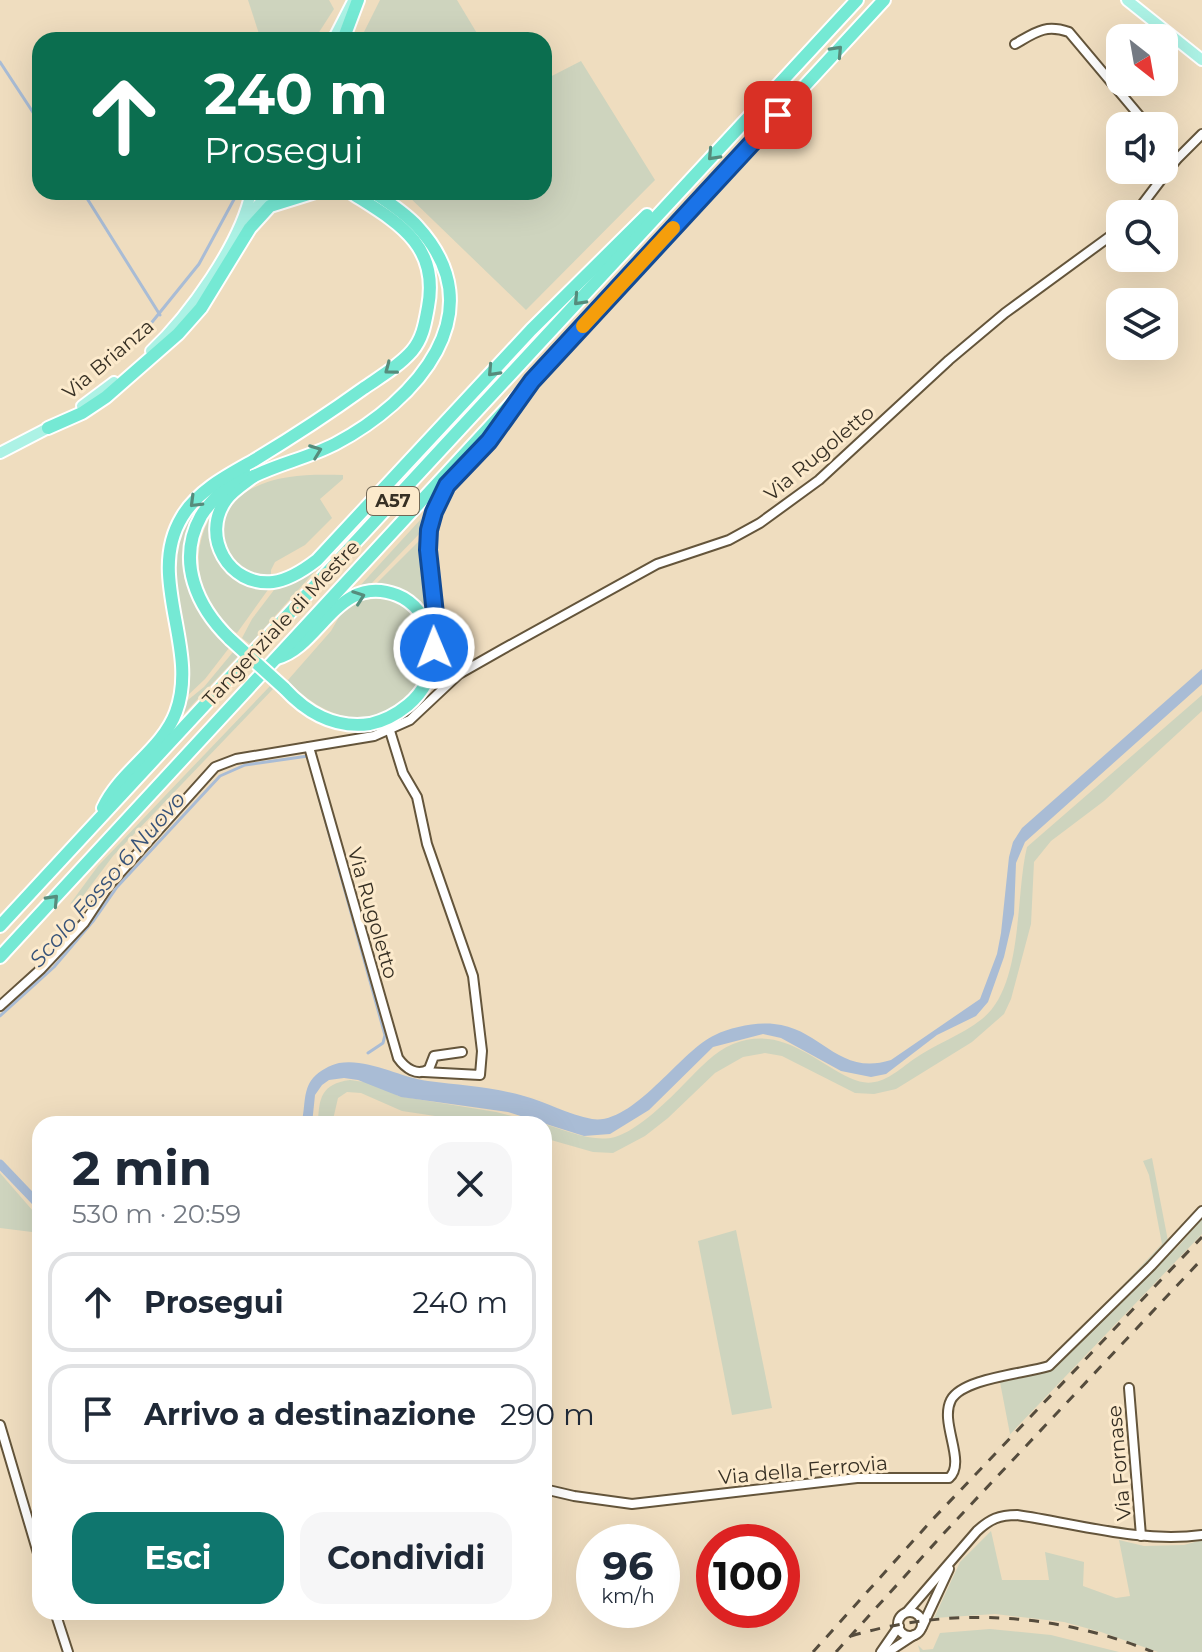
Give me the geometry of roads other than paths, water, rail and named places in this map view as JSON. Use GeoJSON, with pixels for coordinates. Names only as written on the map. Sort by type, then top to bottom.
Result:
{"type":"FeatureCollection","features":[{"type":"Feature","properties":{"kind":"highway"},"geometry":{"type":"LineString","coordinates":[[346,32],[356,0]]}},
{"type":"Feature","properties":{"kind":"highway","name":"Tangenziale di Mestre"},"geometry":{"type":"LineString","coordinates":[[0,926],[857,0]]}},
{"type":"Feature","properties":{"kind":"highway","name":"Tangenziale di Mestre"},"geometry":{"type":"LineString","coordinates":[[0,957],[884,0]]}},
{"type":"Feature","properties":{"kind":"highway","name":"A57"},"geometry":{"type":"LineString","coordinates":[[254,476],[226,499],[218,515],[217,543],[223,557],[239,574],[253,580],[273,582],[296,574],[317,560],[567,292],[672,190],[689,181]]}},
{"type":"Feature","properties":{"kind":"highway"},"geometry":{"type":"LineString","coordinates":[[48,428],[82,413],[106,397],[178,334],[201,308],[250,228],[270,206],[289,200]]}},
{"type":"Feature","properties":{"kind":"highway","name":"A57"},"geometry":{"type":"LineString","coordinates":[[97,821],[110,793],[162,737],[176,713],[179,652],[167,565],[176,527],[195,500],[227,476],[318,422],[399,363],[422,335],[430,287],[424,253],[391,218],[361,200]]}},
{"type":"Feature","properties":{"kind":"highway","name":"A57"},"geometry":{"type":"LineString","coordinates":[[216,498],[254,476],[335,443],[374,417],[420,378],[442,341],[450,307],[446,276],[440,261],[416,225],[383,200]]}},
{"type":"Feature","properties":{"kind":"highway","name":"A57"},"geometry":{"type":"LineString","coordinates":[[258,458],[216,498],[201,516],[195,530],[190,547],[190,565],[199,598],[215,624],[302,707],[344,725],[373,723],[402,710],[415,699],[426,683],[436,623],[428,550],[434,512],[447,485],[489,441],[532,381]]}},
{"type":"Feature","properties":{"kind":"highway","name":"A57"},"geometry":{"type":"LineString","coordinates":[[276,658],[291,654],[339,605],[375,591],[401,596],[412,604],[429,627],[434,648]]}},
{"type":"Feature","properties":{"kind":"main road"},"geometry":{"type":"LineString","coordinates":[[338,32],[356,0]]}},
{"type":"Feature","properties":{"kind":"main road"},"geometry":{"type":"LineString","coordinates":[[1127,0],[1202,60]]}},
{"type":"Feature","properties":{"kind":"main road"},"geometry":{"type":"LineString","coordinates":[[240,226],[248,200]]}},
{"type":"Feature","properties":{"kind":"main road"},"geometry":{"type":"LineString","coordinates":[[240,226],[263,200]]}},
{"type":"Feature","properties":{"kind":"main road","name":"Via Brianza"},"geometry":{"type":"LineString","coordinates":[[0,453],[48,428],[106,389],[155,347],[202,290],[240,226]]}},
{"type":"Feature","properties":{"kind":"street"},"geometry":{"type":"LineString","coordinates":[[1015,44],[1040,30],[1055,27],[1069,32],[1136,112]]}},
{"type":"Feature","properties":{"kind":"street"},"geometry":{"type":"LineString","coordinates":[[1178,158],[1202,134]]}},
{"type":"Feature","properties":{"kind":"street"},"geometry":{"type":"LineString","coordinates":[[1146,200],[1158,184]]}},
{"type":"Feature","properties":{"kind":"street","name":"Via Rugoletto"},"geometry":{"type":"LineString","coordinates":[[0,1006],[41,969],[84,923],[109,885],[215,767],[236,759],[390,731],[410,720],[459,674],[503,649],[657,564],[729,540],[760,523],[819,480],[949,360],[1005,313],[1106,239]]}},
{"type":"Feature","properties":{"kind":"street"},"geometry":{"type":"LineString","coordinates":[[390,731],[403,773],[417,797],[427,844],[473,976],[482,1051],[480,1075],[424,1072]]}},
{"type":"Feature","properties":{"kind":"street","name":"Via Rugoletto"},"geometry":{"type":"LineString","coordinates":[[309,747],[396,1055],[408,1069],[424,1072]]}},
{"type":"Feature","properties":{"kind":"street"},"geometry":{"type":"LineString","coordinates":[[424,1072],[429,1069],[434,1056],[462,1052]]}},
{"type":"Feature","properties":{"kind":"street","name":"Via della Ferrovia"},"geometry":{"type":"LineString","coordinates":[[552,1490],[632,1504],[857,1478],[950,1478],[956,1467],[947,1413],[956,1393],[974,1383],[1049,1366],[1119,1299],[1202,1211]]}},
{"type":"Feature","properties":{"kind":"street","name":"Via Fornase"},"geometry":{"type":"LineString","coordinates":[[1129,1388],[1141,1536]]}},
{"type":"Feature","properties":{"kind":"street"},"geometry":{"type":"LineString","coordinates":[[0,1425],[32,1533]]}},
{"type":"Feature","properties":{"kind":"street","name":"Via Fornase"},"geometry":{"type":"LineString","coordinates":[[881,1652],[899,1626],[900,1617],[987,1522],[1000,1516],[1017,1515],[1141,1536],[1177,1538],[1202,1535]]}},
{"type":"Feature","properties":{"kind":"street","name":"Via Fornase"},"geometry":{"type":"LineString","coordinates":[[919,1630],[955,1558]]}},
{"type":"Feature","properties":{"kind":"street"},"geometry":{"type":"LineString","coordinates":[[907,1612],[919,1615],[919,1630]]}},
{"type":"Feature","properties":{"kind":"street"},"geometry":{"type":"LineString","coordinates":[[58,1620],[68,1652]]}},
{"type":"Feature","properties":{"kind":"street"},"geometry":{"type":"LineString","coordinates":[[899,1626],[905,1634],[919,1630]]}},
{"type":"Feature","properties":{"kind":"street"},"geometry":{"type":"LineString","coordinates":[[888,1652],[919,1630]]}},
{"type":"Feature","properties":{"kind":"water"},"geometry":{"type":"Polygon","coordinates":[[[1202,669],[1202,684],[1025,842],[1016,863],[1014,914],[1004,957],[988,1002],[976,1016],[937,1035],[886,1074],[871,1077],[841,1071],[781,1038],[763,1034],[713,1047],[649,1110],[610,1134],[584,1136],[552,1126],[552,1116],[521,1116],[401,1097],[358,1080],[344,1078],[329,1080],[322,1085],[315,1095],[313,1116],[302,1116],[306,1094],[315,1075],[339,1063],[361,1063],[417,1079],[512,1093],[592,1119],[608,1118],[624,1111],[702,1043],[721,1032],[744,1026],[774,1024],[790,1027],[857,1062],[891,1060],[980,999],[997,954],[1009,857],[1013,842],[1022,828],[1202,669]]]}},
{"type":"Feature","properties":{"kind":"waterway"},"geometry":{"type":"LineString","coordinates":[[0,62],[32,111]]}},
{"type":"Feature","properties":{"kind":"waterway"},"geometry":{"type":"LineString","coordinates":[[88,200],[160,315]]}},
{"type":"Feature","properties":{"kind":"waterway"},"geometry":{"type":"LineString","coordinates":[[140,337],[199,264],[234,200]]}},
{"type":"Feature","properties":{"kind":"waterway","name":"Scolo Fosso 6 Nuovo"},"geometry":{"type":"LineString","coordinates":[[0,1016],[54,967],[117,887],[220,776],[245,765],[308,756]]}},
{"type":"Feature","properties":{"kind":"waterway","name":"Scolo Fosso 6 Nuovo"},"geometry":{"type":"LineString","coordinates":[[317,790],[385,1035],[383,1043],[368,1053]]}},
{"type":"Feature","properties":{"kind":"waterway"},"geometry":{"type":"LineString","coordinates":[[0,1164],[32,1198]]}},
{"type":"Feature","properties":{"kind":"railway"},"geometry":{"type":"LineString","coordinates":[[813,1652],[932,1520],[1202,1237]]}},
{"type":"Feature","properties":{"kind":"railway"},"geometry":{"type":"LineString","coordinates":[[836,1652],[1202,1259]]}},
{"type":"Feature","properties":{"kind":"railway"},"geometry":{"type":"LineString","coordinates":[[851,1636],[927,1620],[1004,1618],[1079,1629],[1153,1652]]}}]}
